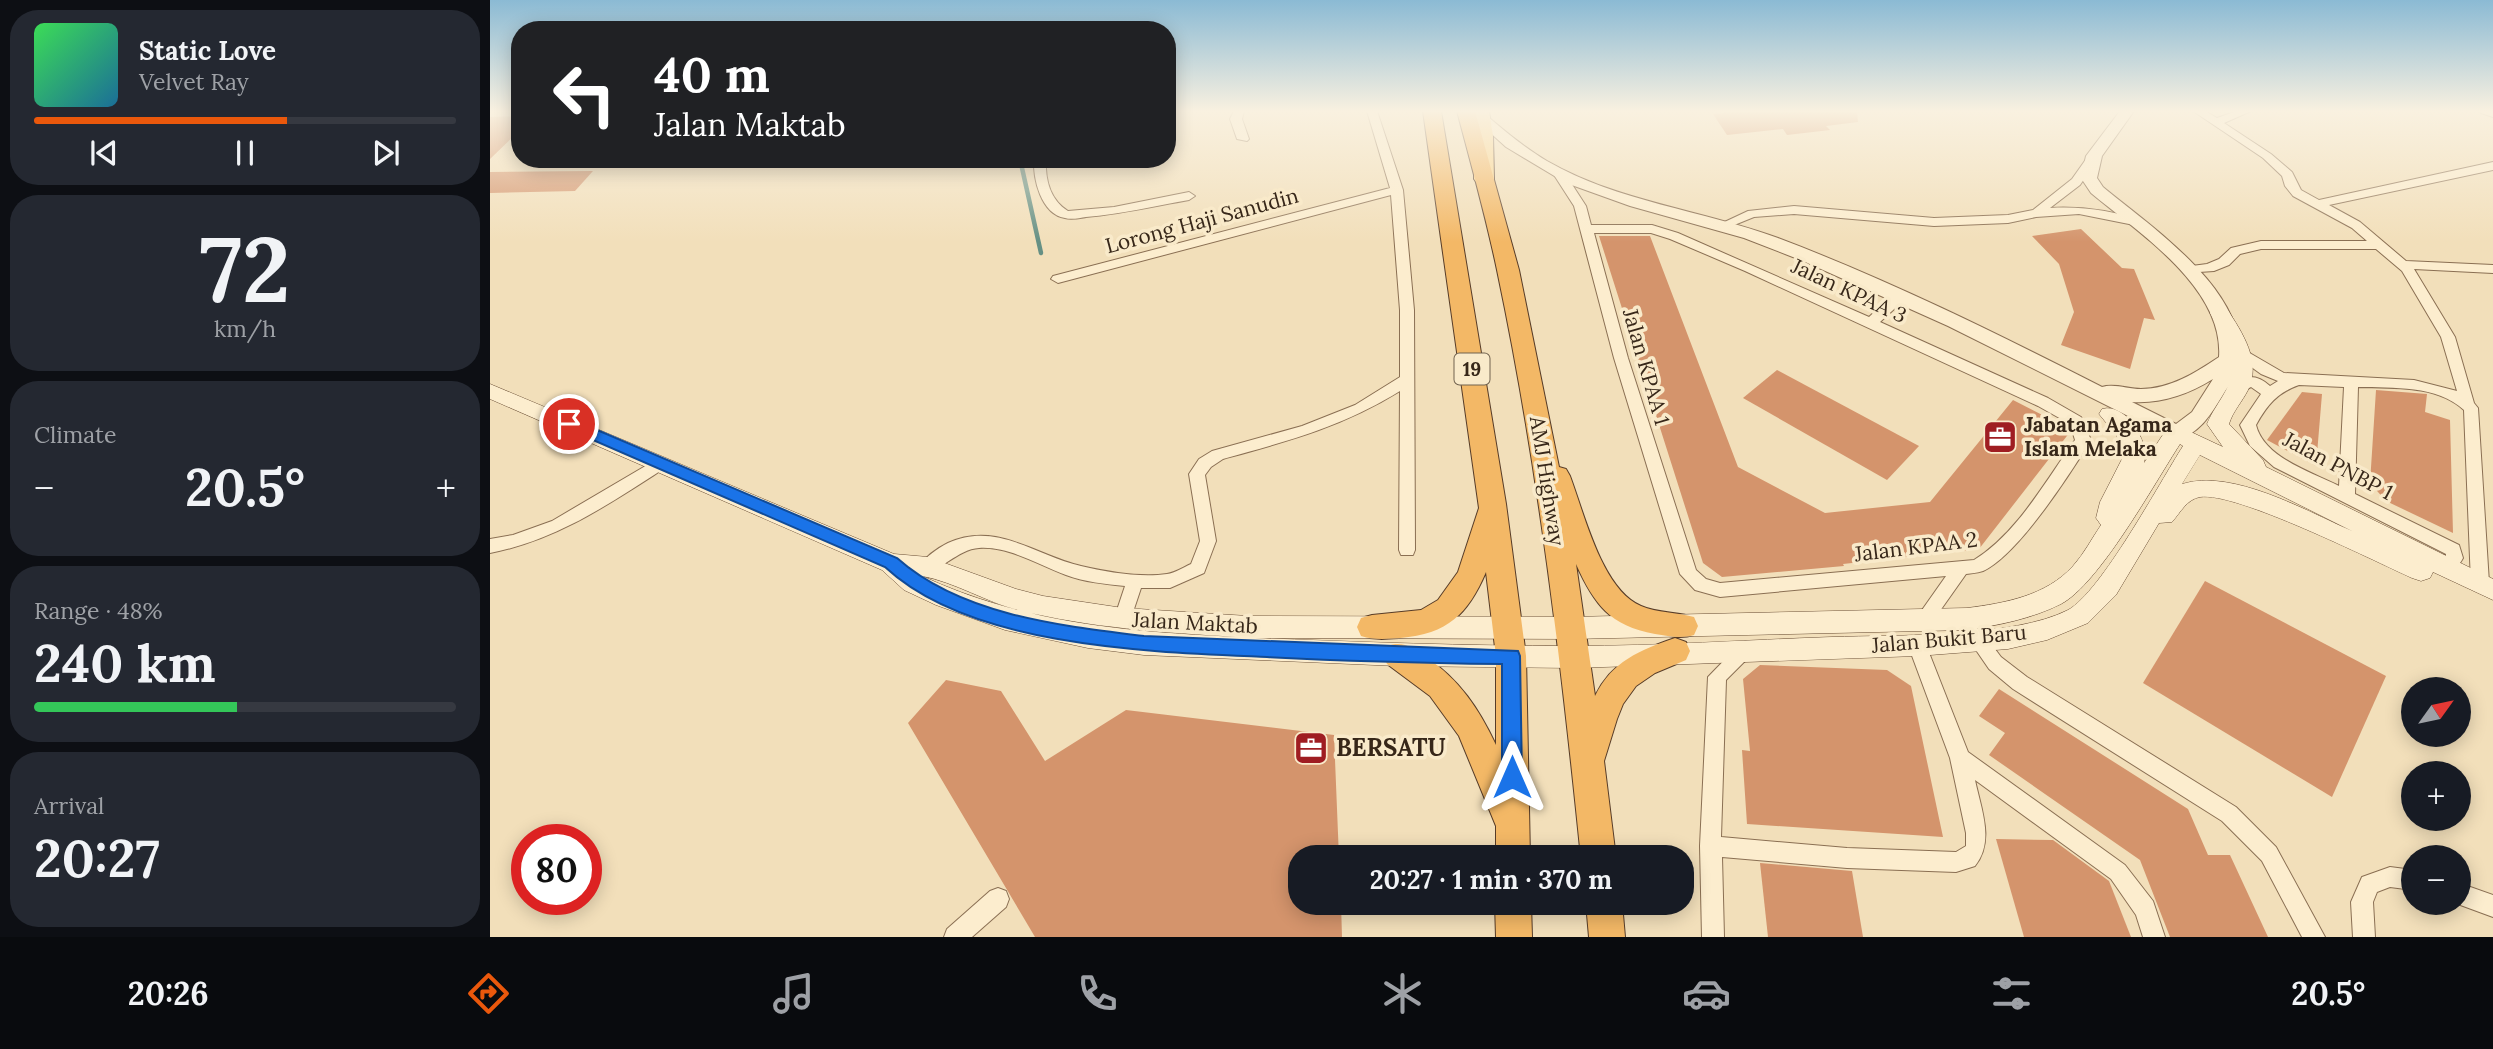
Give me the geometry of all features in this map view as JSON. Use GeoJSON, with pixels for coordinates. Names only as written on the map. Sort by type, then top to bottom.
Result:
{"type":"FeatureCollection","features":[{"type":"Feature","properties":{"kind":"highway","name":"19"},"geometry":{"type":"LineString","coordinates":[[1437,155],[1492,504],[1509,642],[1512,841]]}},
{"type":"Feature","properties":{"kind":"highway","name":"AMJ Highway"},"geometry":{"type":"LineString","coordinates":[[1484,180],[1508,269],[1534,401],[1573,642],[1598,845]]}},
{"type":"Feature","properties":{"kind":"highway"},"geometry":{"type":"LineString","coordinates":[[1534,401],[1557,475],[1604,592],[1616,606],[1628,614],[1679,639]]}},
{"type":"Feature","properties":{"kind":"highway"},"geometry":{"type":"LineString","coordinates":[[1372,627],[1416,624],[1436,617],[1453,603],[1465,587],[1474,567],[1492,504]]}},
{"type":"Feature","properties":{"kind":"highway"},"geometry":{"type":"LineString","coordinates":[[1588,762],[1608,702],[1619,684],[1634,669],[1679,639]]}},
{"type":"Feature","properties":{"kind":"highway"},"geometry":{"type":"LineString","coordinates":[[1398,655],[1428,676],[1452,699],[1479,746],[1512,841]]}},
{"type":"Feature","properties":{"kind":"highway"},"geometry":{"type":"LineString","coordinates":[[1513,915],[1514,937]]}},
{"type":"Feature","properties":{"kind":"highway"},"geometry":{"type":"LineString","coordinates":[[1605,915],[1607,937]]}},
{"type":"Feature","properties":{"kind":"main road"},"geometry":{"type":"LineString","coordinates":[[1481,155],[1484,180]]}},
{"type":"Feature","properties":{"kind":"main road"},"geometry":{"type":"LineString","coordinates":[[2220,313],[2244,370],[2238,389],[2221,413],[2218,424],[2224,434],[2256,467],[2493,606]]}},
{"type":"Feature","properties":{"kind":"main road","name":"Jalan Maktab"},"geometry":{"type":"LineString","coordinates":[[490,391],[891,563],[928,568],[1014,599],[1123,619],[1248,627],[1372,627],[1509,642]]}},
{"type":"Feature","properties":{"kind":"main road"},"geometry":{"type":"LineString","coordinates":[[2105,539],[2110,504],[2131,470],[2135,453],[2125,429],[2110,414]]}},
{"type":"Feature","properties":{"kind":"main road"},"geometry":{"type":"LineString","coordinates":[[2185,440],[2306,498]]}},
{"type":"Feature","properties":{"kind":"main road"},"geometry":{"type":"LineString","coordinates":[[2185,440],[2425,565]]}},
{"type":"Feature","properties":{"kind":"main road","name":"Jalan Bukit Baru"},"geometry":{"type":"LineString","coordinates":[[1972,630],[2053,596],[2081,574],[2105,539],[2185,440]]}},
{"type":"Feature","properties":{"kind":"main road","name":"Jalan Bukit Baru"},"geometry":{"type":"LineString","coordinates":[[1679,639],[1746,649],[1972,630],[2008,638],[2047,629],[2078,616],[2107,588],[2136,542],[2185,440]]}},
{"type":"Feature","properties":{"kind":"main road"},"geometry":{"type":"LineString","coordinates":[[2136,542],[2158,523],[2182,494],[2194,489],[2210,489],[2257,500],[2486,587]]}},
{"type":"Feature","properties":{"kind":"main road","name":"Jalan Maktab"},"geometry":{"type":"LineString","coordinates":[[891,563],[913,583],[945,598],[1005,619],[1088,637],[1144,644],[1398,655],[1509,642]]}},
{"type":"Feature","properties":{"kind":"main road","name":"Jalan Bukit Baru"},"geometry":{"type":"LineString","coordinates":[[1509,642],[1921,633]]}},
{"type":"Feature","properties":{"kind":"street"},"geometry":{"type":"LineString","coordinates":[[1386,155],[1397,190],[1407,310],[1408,550]]}},
{"type":"Feature","properties":{"kind":"street"},"geometry":{"type":"LineString","coordinates":[[1524,155],[1560,175],[1618,199],[1723,226],[1752,214],[1794,210],[1934,222],[2008,219],[2036,213],[2079,210],[2116,216],[2140,224]]}},
{"type":"Feature","properties":{"kind":"street"},"geometry":{"type":"LineString","coordinates":[[2265,155],[2288,175],[2291,186],[2297,193],[2356,225],[2402,265],[2427,299],[2448,337],[2471,408],[2486,587]]}},
{"type":"Feature","properties":{"kind":"street"},"geometry":{"type":"LineString","coordinates":[[2036,213],[2076,182],[2094,156]]}},
{"type":"Feature","properties":{"kind":"street"},"geometry":{"type":"LineString","coordinates":[[2094,156],[2089,172],[2092,184],[2189,270],[2220,313]]}},
{"type":"Feature","properties":{"kind":"street"},"geometry":{"type":"LineString","coordinates":[[2319,204],[2493,166]]}},
{"type":"Feature","properties":{"kind":"street"},"geometry":{"type":"LineString","coordinates":[[1039,168],[1047,197],[1059,212],[1066,215],[1114,211],[1189,196]]}},
{"type":"Feature","properties":{"kind":"street","name":"Jalan KPAA 1"},"geometry":{"type":"LineString","coordinates":[[1560,175],[1580,206],[1620,358],[1689,574]]}},
{"type":"Feature","properties":{"kind":"street","name":"Lorong Haji Sanudin"},"geometry":{"type":"LineString","coordinates":[[1058,279],[1397,190]]}},
{"type":"Feature","properties":{"kind":"street"},"geometry":{"type":"LineString","coordinates":[[1723,226],[1729,235],[2106,390],[2146,397],[2179,388],[2236,356]]}},
{"type":"Feature","properties":{"kind":"street","name":"Jalan KPAA 3"},"geometry":{"type":"LineString","coordinates":[[1587,229],[1652,229],[1674,236],[2043,402],[2070,416],[2081,429]]}},
{"type":"Feature","properties":{"kind":"street"},"geometry":{"type":"LineString","coordinates":[[2189,270],[2209,268],[2224,262],[2236,251],[2261,245],[2377,245]]}},
{"type":"Feature","properties":{"kind":"street"},"geometry":{"type":"LineString","coordinates":[[2402,265],[2493,269]]}},
{"type":"Feature","properties":{"kind":"street"},"geometry":{"type":"LineString","coordinates":[[1870,324],[1894,302]]}},
{"type":"Feature","properties":{"kind":"street"},"geometry":{"type":"LineString","coordinates":[[1894,302],[2110,414],[2185,440]]}},
{"type":"Feature","properties":{"kind":"street"},"geometry":{"type":"LineString","coordinates":[[2010,349],[2185,440]]}},
{"type":"Feature","properties":{"kind":"street"},"geometry":{"type":"LineString","coordinates":[[2236,356],[2279,377],[2300,381],[2414,385],[2447,390],[2468,401]]}},
{"type":"Feature","properties":{"kind":"street"},"geometry":{"type":"LineString","coordinates":[[2185,440],[2236,356]]}},
{"type":"Feature","properties":{"kind":"street"},"geometry":{"type":"LineString","coordinates":[[928,568],[941,554],[957,546],[991,540],[1006,543],[1073,571],[1135,581],[1170,581],[1198,568],[1208,541],[1197,474],[1205,463],[1233,449],[1284,438],[1360,409],[1408,379]]}},
{"type":"Feature","properties":{"kind":"street"},"geometry":{"type":"LineString","coordinates":[[2238,389],[2245,381],[2251,381],[2266,389],[2269,395],[2283,383],[2300,381]]}},
{"type":"Feature","properties":{"kind":"street"},"geometry":{"type":"LineString","coordinates":[[2347,496],[2351,383]]}},
{"type":"Feature","properties":{"kind":"street","name":"Jalan PNBP 1"},"geometry":{"type":"LineString","coordinates":[[2269,395],[2248,425],[2250,435],[2261,448],[2280,463],[2448,545],[2453,551],[2455,558],[2450,564],[2425,565]]}},
{"type":"Feature","properties":{"kind":"street","name":"Jalan KPAA 2"},"geometry":{"type":"LineString","coordinates":[[1689,574],[1701,584],[1720,590],[1961,568],[1989,562],[2083,440],[2081,429]]}},
{"type":"Feature","properties":{"kind":"street"},"geometry":{"type":"LineString","coordinates":[[490,546],[517,542],[540,534],[659,464]]}},
{"type":"Feature","properties":{"kind":"street"},"geometry":{"type":"LineString","coordinates":[[1710,846],[1847,858],[1956,862],[1968,859],[1976,849],[1976,834],[1959,758],[1921,633],[1961,568]]}},
{"type":"Feature","properties":{"kind":"street"},"geometry":{"type":"LineString","coordinates":[[1123,619],[1135,581]]}},
{"type":"Feature","properties":{"kind":"street"},"geometry":{"type":"LineString","coordinates":[[1972,630],[1995,663],[2020,683],[2230,814],[2269,854],[2314,937]]}},
{"type":"Feature","properties":{"kind":"street"},"geometry":{"type":"LineString","coordinates":[[1713,937],[1710,846],[1712,741],[1717,677],[1746,649]]}},
{"type":"Feature","properties":{"kind":"street"},"geometry":{"type":"LineString","coordinates":[[1959,758],[2118,872],[2145,909],[2154,937]]}},
{"type":"Feature","properties":{"kind":"street"},"geometry":{"type":"LineString","coordinates":[[2364,937],[2362,902],[2370,884],[2390,877],[2401,878]]}},
{"type":"Feature","properties":{"kind":"street"},"geometry":{"type":"LineString","coordinates":[[2471,898],[2493,906]]}},
{"type":"Feature","properties":{"kind":"street"},"geometry":{"type":"LineString","coordinates":[[955,937],[998,899]]}},
{"type":"Feature","properties":{"kind":"building"},"geometry":{"type":"Polygon","coordinates":[[[593,171],[575,191],[490,193],[490,172],[593,171]]]}},
{"type":"Feature","properties":{"kind":"building"},"geometry":{"type":"Polygon","coordinates":[[[2081,229],[2122,268],[2134,269],[2155,320],[2144,318],[2130,369],[2061,345],[2074,312],[2059,264],[2032,236],[2081,229]]]}},
{"type":"Feature","properties":{"kind":"building"},"geometry":{"type":"Polygon","coordinates":[[[1599,236],[1650,236],[1738,467],[1825,513],[1930,502],[2013,400],[2068,428],[2070,432],[1979,549],[1843,564],[1844,566],[1722,577],[1703,563],[1599,236]]]}},
{"type":"Feature","properties":{"kind":"building"},"geometry":{"type":"Polygon","coordinates":[[[1777,370],[1919,446],[1887,480],[1743,398],[1777,370]]]}},
{"type":"Feature","properties":{"kind":"building"},"geometry":{"type":"Polygon","coordinates":[[[2376,390],[2427,394],[2425,412],[2450,420],[2453,533],[2386,501],[2370,483],[2376,390]]]}},
{"type":"Feature","properties":{"kind":"building"},"geometry":{"type":"Polygon","coordinates":[[[2302,392],[2322,394],[2316,466],[2267,440],[2302,392]]]}},
{"type":"Feature","properties":{"kind":"building"},"geometry":{"type":"Polygon","coordinates":[[[2205,581],[2386,676],[2332,797],[2143,683],[2205,581]]]}},
{"type":"Feature","properties":{"kind":"building"},"geometry":{"type":"Polygon","coordinates":[[[1760,665],[1887,670],[1911,686],[1943,837],[1747,824],[1742,750],[1750,751],[1743,679],[1760,665]]]}},
{"type":"Feature","properties":{"kind":"building"},"geometry":{"type":"Polygon","coordinates":[[[946,680],[1001,691],[1045,761],[1126,710],[1334,735],[1338,845],[1288,845],[1288,915],[1341,915],[1342,937],[1035,937],[908,723],[946,680]]]}},
{"type":"Feature","properties":{"kind":"building"},"geometry":{"type":"Polygon","coordinates":[[[1999,689],[2188,809],[2208,855],[2230,855],[2268,937],[2170,937],[2140,860],[1989,755],[2005,733],[1979,716],[1999,689]]]}},
{"type":"Feature","properties":{"kind":"building"},"geometry":{"type":"Polygon","coordinates":[[[1996,839],[2053,840],[2109,881],[2131,937],[2024,937],[1996,839]]]}},
{"type":"Feature","properties":{"kind":"building"},"geometry":{"type":"Polygon","coordinates":[[[1760,863],[1852,871],[1863,937],[1768,937],[1760,863]]]}},
{"type":"Feature","properties":{"kind":"waterway"},"geometry":{"type":"LineString","coordinates":[[1022,168],[1041,253]]}},
{"type":"Feature","properties":{"kind":"place","name":"Jabatan Agama Islam Melaka"},"geometry":{"type":"Point","coordinates":[2000,437]}},
{"type":"Feature","properties":{"kind":"place","name":"BERSATU"},"geometry":{"type":"Point","coordinates":[1311,748]}},
{"type":"Feature","properties":{"kind":"route"},"geometry":{"type":"LineString","coordinates":[[569,424],[891,563],[913,583],[945,598],[1005,619],[1088,637],[1144,644],[1398,655],[1511,656],[1512,777]]}}]}
